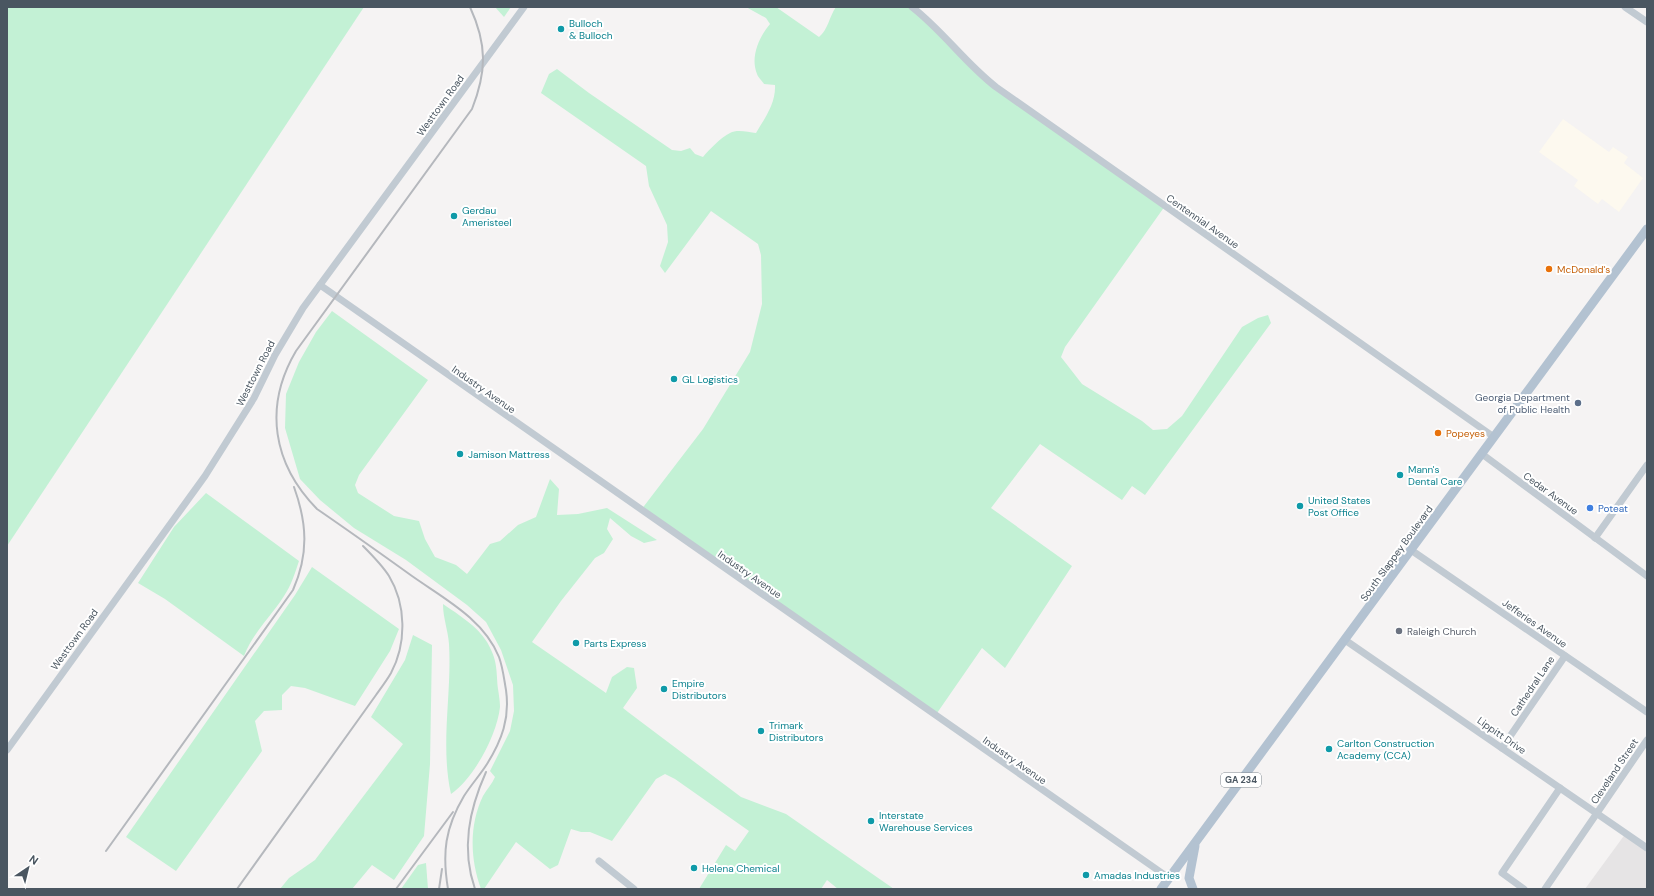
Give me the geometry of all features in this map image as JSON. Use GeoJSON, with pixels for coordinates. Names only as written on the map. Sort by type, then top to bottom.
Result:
{"type":"FeatureCollection","features":[{"type":"Feature","properties":{"kind":"main road","name":"South Slappey Boulevard"},"geometry":{"type":"LineString","coordinates":[[1161,889],[1647,229]]}},
{"type":"Feature","properties":{"kind":"main road"},"geometry":{"type":"LineString","coordinates":[[1193,889],[1189,878],[1197,841]]}},
{"type":"Feature","properties":{"kind":"street","name":"Westtown Road"},"geometry":{"type":"LineString","coordinates":[[7,750],[205,476],[234,433],[291,326],[524,7]]}},
{"type":"Feature","properties":{"kind":"street","name":"Centennial Avenue"},"geometry":{"type":"LineString","coordinates":[[912,7],[941,33],[982,76],[996,87],[1494,437]]}},
{"type":"Feature","properties":{"kind":"street"},"geometry":{"type":"LineString","coordinates":[[1625,7],[1647,22]]}},
{"type":"Feature","properties":{"kind":"street","name":"Industry Avenue"},"geometry":{"type":"LineString","coordinates":[[320,285],[1168,878]]}},
{"type":"Feature","properties":{"kind":"street","name":"Cedar Avenue"},"geometry":{"type":"LineString","coordinates":[[1482,454],[1647,576]]}},
{"type":"Feature","properties":{"kind":"street"},"geometry":{"type":"LineString","coordinates":[[1595,538],[1647,465]]}},
{"type":"Feature","properties":{"kind":"street","name":"Jefferies Avenue"},"geometry":{"type":"LineString","coordinates":[[1411,550],[1647,712]]}},
{"type":"Feature","properties":{"kind":"street","name":"Lippitt Drive"},"geometry":{"type":"LineString","coordinates":[[1345,640],[1647,848]]}},
{"type":"Feature","properties":{"kind":"street","name":"Cathedral Lane"},"geometry":{"type":"LineString","coordinates":[[1502,748],[1565,656]]}},
{"type":"Feature","properties":{"kind":"street","name":"Cleveland Street"},"geometry":{"type":"LineString","coordinates":[[1545,889],[1647,740]]}},
{"type":"Feature","properties":{"kind":"street"},"geometry":{"type":"LineString","coordinates":[[1524,889],[1502,873],[1560,788]]}},
{"type":"Feature","properties":{"kind":"street"},"geometry":{"type":"LineString","coordinates":[[599,861],[634,889]]}},
{"type":"Feature","properties":{"kind":"shaded area"},"geometry":{"type":"Polygon","coordinates":[[[1563,119],[1609,152],[1613,147],[1628,157],[1624,163],[1643,178],[1619,212],[1602,199],[1598,204],[1574,186],[1578,180],[1539,152],[1563,119]]]}},
{"type":"Feature","properties":{"kind":"shaded area"},"geometry":{"type":"Polygon","coordinates":[[[1626,833],[1647,848],[1647,889],[1585,889],[1626,833]]]}},
{"type":"Feature","properties":{"kind":"green space"},"geometry":{"type":"Polygon","coordinates":[[[7,7],[364,7],[7,546],[7,7]]]}},
{"type":"Feature","properties":{"kind":"green space"},"geometry":{"type":"Polygon","coordinates":[[[495,7],[511,7],[504,17],[495,7]]]}},
{"type":"Feature","properties":{"kind":"green space"},"geometry":{"type":"Polygon","coordinates":[[[746,7],[776,7],[819,37],[824,31],[836,7],[912,7],[982,76],[1165,206],[1065,347],[1061,357],[1082,384],[1142,421],[1153,430],[1167,429],[1182,416],[1242,327],[1258,318],[1268,315],[1271,323],[1145,495],[1132,486],[1122,500],[1040,444],[991,508],[1072,566],[1005,668],[982,648],[935,716],[641,510],[703,429],[750,352],[762,304],[761,255],[758,244],[711,211],[665,273],[660,266],[668,242],[667,225],[649,186],[646,166],[541,93],[549,74],[557,69],[672,150],[681,151],[690,148],[695,154],[703,157],[712,147],[730,133],[739,131],[756,133],[774,98],[775,85],[764,84],[759,78],[755,68],[755,54],[759,41],[770,24],[766,18],[746,7]]]}},
{"type":"Feature","properties":{"kind":"green space"},"geometry":{"type":"Polygon","coordinates":[[[332,311],[428,380],[359,475],[355,485],[358,493],[394,516],[419,521],[425,539],[435,557],[456,565],[467,574],[490,544],[500,541],[518,525],[536,517],[550,479],[559,489],[557,515],[578,514],[607,508],[657,540],[644,543],[631,536],[610,518],[607,529],[613,539],[604,553],[595,558],[561,601],[532,642],[606,693],[612,677],[627,667],[634,668],[637,688],[623,708],[741,797],[786,814],[894,889],[838,889],[827,880],[821,889],[699,889],[726,845],[735,851],[749,831],[675,779],[665,774],[656,779],[612,841],[590,832],[581,832],[571,829],[558,865],[550,869],[516,842],[484,889],[481,889],[477,878],[473,854],[473,830],[478,807],[495,777],[490,771],[510,731],[514,711],[513,685],[501,650],[486,622],[467,605],[406,560],[354,528],[320,500],[300,479],[285,428],[286,394],[299,362],[316,332],[332,311]]]}},
{"type":"Feature","properties":{"kind":"green space"},"geometry":{"type":"Polygon","coordinates":[[[206,493],[299,561],[293,579],[286,592],[279,604],[252,639],[244,656],[165,599],[138,583],[174,527],[206,493]]]}},
{"type":"Feature","properties":{"kind":"green space"},"geometry":{"type":"Polygon","coordinates":[[[312,567],[399,629],[390,651],[355,706],[305,688],[291,686],[282,695],[282,710],[264,711],[255,721],[262,751],[176,871],[126,837],[295,595],[312,567]]]}},
{"type":"Feature","properties":{"kind":"green space"},"geometry":{"type":"Polygon","coordinates":[[[443,604],[473,626],[487,642],[496,665],[500,705],[494,730],[483,755],[468,778],[451,794],[446,757],[449,644],[443,604]]]}},
{"type":"Feature","properties":{"kind":"green space"},"geometry":{"type":"Polygon","coordinates":[[[413,635],[432,645],[430,764],[424,836],[394,880],[372,865],[352,889],[280,889],[289,878],[315,860],[403,744],[371,717],[405,660],[413,635]]]}},
{"type":"Feature","properties":{"kind":"green space"},"geometry":{"type":"Polygon","coordinates":[[[426,863],[428,889],[401,889],[418,865],[426,863]]]}},
{"type":"Feature","properties":{"kind":"railway"},"geometry":{"type":"LineString","coordinates":[[448,889],[445,852],[449,830],[464,796],[484,768],[497,746],[506,719],[506,690],[499,657],[483,631],[462,610],[317,509],[302,492],[282,454],[278,434],[277,414],[279,393],[286,372],[296,351],[472,109],[480,82],[483,58],[480,33],[470,7]]}},
{"type":"Feature","properties":{"kind":"railway"},"geometry":{"type":"LineString","coordinates":[[106,851],[293,590],[302,564],[304,551],[304,526],[302,513],[294,487]]}},
{"type":"Feature","properties":{"kind":"railway"},"geometry":{"type":"LineString","coordinates":[[237,889],[384,684],[396,661],[402,637],[399,599],[389,576],[377,560],[363,546]]}},
{"type":"Feature","properties":{"kind":"railway"},"geometry":{"type":"LineString","coordinates":[[475,889],[468,859],[469,830],[475,801],[486,772]]}},
{"type":"Feature","properties":{"kind":"railway"},"geometry":{"type":"LineString","coordinates":[[396,889],[453,812]]}},
{"type":"Feature","properties":{"kind":"railway"},"geometry":{"type":"LineString","coordinates":[[439,889],[442,869]]}},
{"type":"Feature","properties":{"kind":"place","name":"Bulloch & Bulloch"},"geometry":{"type":"Point","coordinates":[561,29]}},
{"type":"Feature","properties":{"kind":"place","name":"Gerdau Ameristeel"},"geometry":{"type":"Point","coordinates":[454,216]}},
{"type":"Feature","properties":{"kind":"place","name":"McDonald's"},"geometry":{"type":"Point","coordinates":[1549,269]}},
{"type":"Feature","properties":{"kind":"place","name":"GL Logistics"},"geometry":{"type":"Point","coordinates":[674,379]}},
{"type":"Feature","properties":{"kind":"place","name":"Georgia Department of Public Health"},"geometry":{"type":"Point","coordinates":[1578,403]}},
{"type":"Feature","properties":{"kind":"place","name":"Popeyes"},"geometry":{"type":"Point","coordinates":[1438,433]}},
{"type":"Feature","properties":{"kind":"place","name":"Jamison Mattress"},"geometry":{"type":"Point","coordinates":[460,454]}},
{"type":"Feature","properties":{"kind":"place","name":"Mann's Dental Care"},"geometry":{"type":"Point","coordinates":[1400,475]}},
{"type":"Feature","properties":{"kind":"place","name":"United States Post Office"},"geometry":{"type":"Point","coordinates":[1300,506]}},
{"type":"Feature","properties":{"kind":"place","name":"Poteat"},"geometry":{"type":"Point","coordinates":[1590,508]}},
{"type":"Feature","properties":{"kind":"place","name":"Raleigh Church"},"geometry":{"type":"Point","coordinates":[1399,631]}},
{"type":"Feature","properties":{"kind":"place","name":"Parts Express"},"geometry":{"type":"Point","coordinates":[576,643]}},
{"type":"Feature","properties":{"kind":"place","name":"Empire Distributors"},"geometry":{"type":"Point","coordinates":[664,689]}},
{"type":"Feature","properties":{"kind":"place","name":"Trimark Distributors"},"geometry":{"type":"Point","coordinates":[761,731]}},
{"type":"Feature","properties":{"kind":"place","name":"Carlton Construction Academy (CCA)"},"geometry":{"type":"Point","coordinates":[1329,749]}},
{"type":"Feature","properties":{"kind":"place","name":"Interstate Warehouse Services"},"geometry":{"type":"Point","coordinates":[871,821]}},
{"type":"Feature","properties":{"kind":"place","name":"Helena Chemical"},"geometry":{"type":"Point","coordinates":[694,868]}},
{"type":"Feature","properties":{"kind":"place","name":"Amadas Industries"},"geometry":{"type":"Point","coordinates":[1086,875]}}]}
